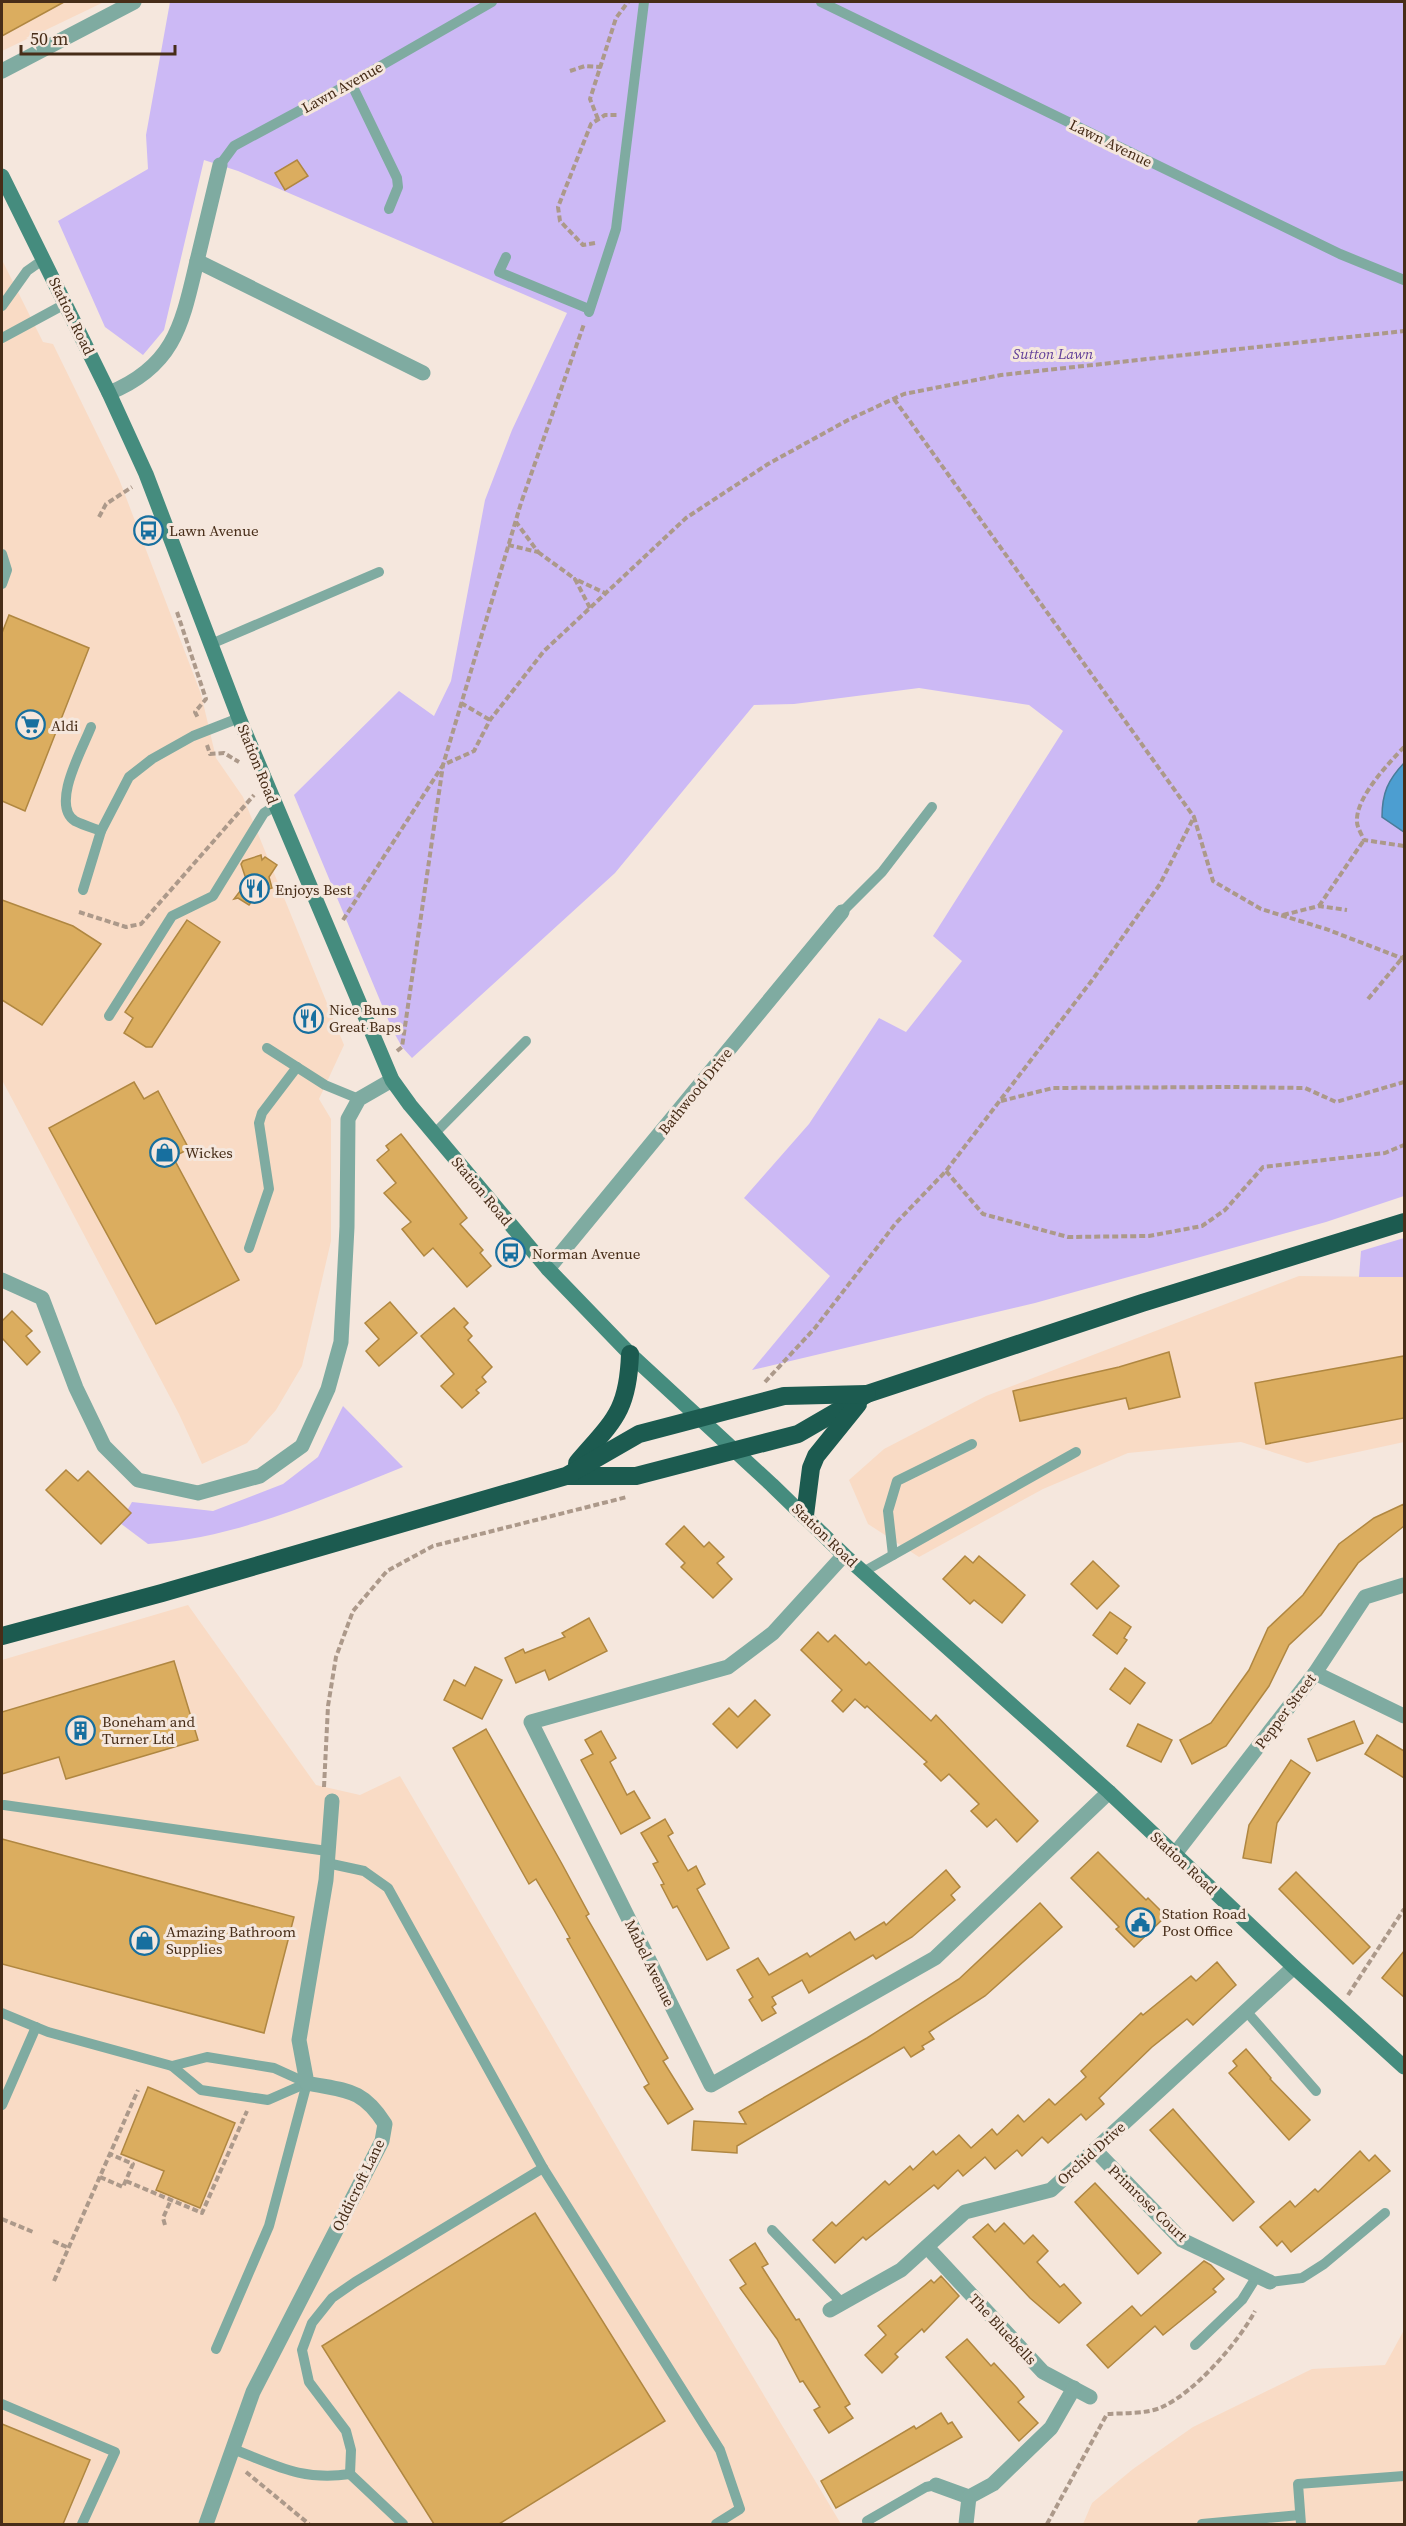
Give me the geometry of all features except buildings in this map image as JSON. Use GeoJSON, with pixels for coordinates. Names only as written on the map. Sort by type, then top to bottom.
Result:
{"type":"FeatureCollection","features":[{"type":"Feature","properties":{"kind":"highway"},"geometry":{"type":"LineString","coordinates":[[566,1476],[636,1476],[798,1434],[867,1394],[1142,1303],[1404,1222]]}},
{"type":"Feature","properties":{"kind":"highway"},"geometry":{"type":"LineString","coordinates":[[566,1476],[621,1409],[628,1390],[630,1354]]}},
{"type":"Feature","properties":{"kind":"highway"},"geometry":{"type":"LineString","coordinates":[[2,1636],[162,1593],[566,1476],[628,1438],[698,1418],[784,1396],[867,1394]]}},
{"type":"Feature","properties":{"kind":"highway"},"geometry":{"type":"LineString","coordinates":[[804,1515],[811,1468],[816,1456],[867,1394]]}},
{"type":"Feature","properties":{"kind":"street"},"geometry":{"type":"LineString","coordinates":[[2,71],[134,2]]}},
{"type":"Feature","properties":{"kind":"street","name":"Lawn Avenue"},"geometry":{"type":"LineString","coordinates":[[110,393],[135,382],[150,370],[168,348],[184,316],[220,165]]}},
{"type":"Feature","properties":{"kind":"street","name":"Station Road"},"geometry":{"type":"LineString","coordinates":[[2,176],[110,393],[146,474],[239,718],[392,1080],[434,1134],[549,1269],[630,1354],[736,1451],[844,1555],[1109,1792],[1294,1967],[1404,2067]]}},
{"type":"Feature","properties":{"kind":"street"},"geometry":{"type":"LineString","coordinates":[[197,261],[423,373]]}},
{"type":"Feature","properties":{"kind":"street","name":"Bathwood Drive"},"geometry":{"type":"LineString","coordinates":[[549,1269],[843,912]]}},
{"type":"Feature","properties":{"kind":"street"},"geometry":{"type":"LineString","coordinates":[[2,1281],[42,1298],[76,1388],[104,1446],[138,1480],[198,1493],[261,1476],[302,1446],[328,1389],[338,1352],[347,1227],[348,1119],[359,1099],[392,1080]]}},
{"type":"Feature","properties":{"kind":"street","name":"Mabel Avenue"},"geometry":{"type":"LineString","coordinates":[[844,1555],[773,1633],[728,1667],[531,1722],[711,2085],[935,1958],[1109,1792]]}},
{"type":"Feature","properties":{"kind":"street","name":"Pepper Street"},"geometry":{"type":"LineString","coordinates":[[1175,1854],[1315,1673],[1365,1597],[1404,1585]]}},
{"type":"Feature","properties":{"kind":"street"},"geometry":{"type":"LineString","coordinates":[[1315,1673],[1404,1716]]}},
{"type":"Feature","properties":{"kind":"street"},"geometry":{"type":"LineString","coordinates":[[307,2083],[299,2040],[327,1857],[332,1801]]}},
{"type":"Feature","properties":{"kind":"street","name":"Orchid Drive"},"geometry":{"type":"LineString","coordinates":[[836,2307],[902,2270],[965,2212],[1051,2190],[1294,1967]]}},
{"type":"Feature","properties":{"kind":"street","name":"Oddicroft Lane"},"geometry":{"type":"LineString","coordinates":[[206,2524],[253,2392],[382,2141],[385,2124],[375,2108],[358,2094],[307,2083]]}},
{"type":"Feature","properties":{"kind":"street","name":"Primrose Court"},"geometry":{"type":"LineString","coordinates":[[1095,2151],[1182,2240],[1264,2279]]}},
{"type":"Feature","properties":{"kind":"street","name":"The Bluebells"},"geometry":{"type":"LineString","coordinates":[[927,2247],[1043,2372],[1090,2397]]}},
{"type":"Feature","properties":{"kind":"street"},"geometry":{"type":"LineString","coordinates":[[936,2485],[969,2497],[993,2484],[1052,2428],[1074,2388]]}},
{"type":"Feature","properties":{"kind":"street"},"geometry":{"type":"LineString","coordinates":[[966,2524],[969,2497]]}},
{"type":"Feature","properties":{"kind":"lane","name":"Lawn Avenue"},"geometry":{"type":"LineString","coordinates":[[220,165],[234,146],[351,83],[492,2]]}},
{"type":"Feature","properties":{"kind":"lane"},"geometry":{"type":"LineString","coordinates":[[506,256],[499,272],[589,310],[616,229],[644,2]]}},
{"type":"Feature","properties":{"kind":"lane","name":"Lawn Avenue"},"geometry":{"type":"LineString","coordinates":[[821,2],[1340,254],[1404,280]]}},
{"type":"Feature","properties":{"kind":"lane"},"geometry":{"type":"LineString","coordinates":[[351,83],[397,178],[398,187],[388,209]]}},
{"type":"Feature","properties":{"kind":"lane"},"geometry":{"type":"LineString","coordinates":[[2,306],[27,271],[44,259]]}},
{"type":"Feature","properties":{"kind":"lane"},"geometry":{"type":"LineString","coordinates":[[2,338],[65,304]]}},
{"type":"Feature","properties":{"kind":"lane"},"geometry":{"type":"LineString","coordinates":[[2,554],[7,570],[2,584]]}},
{"type":"Feature","properties":{"kind":"lane"},"geometry":{"type":"LineString","coordinates":[[211,644],[379,572]]}},
{"type":"Feature","properties":{"kind":"lane"},"geometry":{"type":"LineString","coordinates":[[83,890],[101,831],[129,777],[152,759],[194,736],[239,718]]}},
{"type":"Feature","properties":{"kind":"lane"},"geometry":{"type":"LineString","coordinates":[[92,727],[65,792],[66,811],[74,820],[101,831]]}},
{"type":"Feature","properties":{"kind":"lane"},"geometry":{"type":"LineString","coordinates":[[109,1016],[172,916],[213,896],[264,813],[275,806]]}},
{"type":"Feature","properties":{"kind":"lane"},"geometry":{"type":"LineString","coordinates":[[843,912],[882,872],[932,807]]}},
{"type":"Feature","properties":{"kind":"lane"},"geometry":{"type":"LineString","coordinates":[[434,1134],[526,1041]]}},
{"type":"Feature","properties":{"kind":"lane"},"geometry":{"type":"LineString","coordinates":[[267,1048],[326,1085],[359,1099]]}},
{"type":"Feature","properties":{"kind":"lane"},"geometry":{"type":"LineString","coordinates":[[249,1248],[268,1189],[259,1123],[262,1113],[297,1067]]}},
{"type":"Feature","properties":{"kind":"lane"},"geometry":{"type":"LineString","coordinates":[[893,1555],[888,1511],[897,1481],[972,1444]]}},
{"type":"Feature","properties":{"kind":"lane"},"geometry":{"type":"LineString","coordinates":[[863,1572],[1076,1452]]}},
{"type":"Feature","properties":{"kind":"lane"},"geometry":{"type":"LineString","coordinates":[[4,1805],[327,1857],[364,1871],[388,1888],[543,2168],[720,2450],[740,2509],[716,2524]]}},
{"type":"Feature","properties":{"kind":"lane"},"geometry":{"type":"LineString","coordinates":[[1246,2011],[1316,2091]]}},
{"type":"Feature","properties":{"kind":"lane"},"geometry":{"type":"LineString","coordinates":[[2,2013],[36,2028],[172,2066],[201,2090],[268,2100],[307,2083]]}},
{"type":"Feature","properties":{"kind":"lane"},"geometry":{"type":"LineString","coordinates":[[2,2105],[36,2028]]}},
{"type":"Feature","properties":{"kind":"lane"},"geometry":{"type":"LineString","coordinates":[[172,2066],[207,2057],[274,2068],[307,2083]]}},
{"type":"Feature","properties":{"kind":"lane"},"geometry":{"type":"LineString","coordinates":[[216,2349],[269,2226],[307,2083]]}},
{"type":"Feature","properties":{"kind":"lane"},"geometry":{"type":"LineString","coordinates":[[403,2524],[350,2474],[351,2450],[346,2431],[309,2382],[302,2350],[312,2324],[332,2298],[355,2282],[543,2168]]}},
{"type":"Feature","properties":{"kind":"lane"},"geometry":{"type":"LineString","coordinates":[[1195,2345],[1264,2279],[1302,2278],[1324,2264],[1385,2213]]}},
{"type":"Feature","properties":{"kind":"lane"},"geometry":{"type":"LineString","coordinates":[[772,2230],[836,2307]]}},
{"type":"Feature","properties":{"kind":"lane"},"geometry":{"type":"LineString","coordinates":[[2,2404],[115,2452],[82,2524]]}},
{"type":"Feature","properties":{"kind":"lane"},"geometry":{"type":"LineString","coordinates":[[231,2454],[288,2471],[323,2478],[350,2474]]}},
{"type":"Feature","properties":{"kind":"lane"},"geometry":{"type":"LineString","coordinates":[[1202,2524],[1300,2520],[1298,2484],[1404,2476]]}},
{"type":"Feature","properties":{"kind":"lane"},"geometry":{"type":"LineString","coordinates":[[867,2521],[926,2487],[936,2485]]}},
{"type":"Feature","properties":{"kind":"path"},"geometry":{"type":"LineString","coordinates":[[598,119],[590,99],[616,18],[628,2]]}},
{"type":"Feature","properties":{"kind":"path"},"geometry":{"type":"LineString","coordinates":[[570,71],[585,66],[601,67]]}},
{"type":"Feature","properties":{"kind":"path"},"geometry":{"type":"LineString","coordinates":[[612,241],[583,245],[560,221],[558,207],[591,124],[604,115],[630,116]]}},
{"type":"Feature","properties":{"kind":"path"},"geometry":{"type":"LineString","coordinates":[[385,1063],[402,1047],[443,765],[515,522],[589,310]]}},
{"type":"Feature","properties":{"kind":"path"},"geometry":{"type":"LineString","coordinates":[[331,935],[361,894],[443,765],[474,751],[490,720],[544,651],[686,518],[768,464],[848,420],[904,394],[1001,375],[1404,331]]}},
{"type":"Feature","properties":{"kind":"path"},"geometry":{"type":"LineString","coordinates":[[894,399],[1194,817],[1213,881],[1261,909],[1404,958],[1368,999]]}},
{"type":"Feature","properties":{"kind":"path"},"geometry":{"type":"LineString","coordinates":[[99,517],[106,504],[124,493],[146,474]]}},
{"type":"Feature","properties":{"kind":"path"},"geometry":{"type":"LineString","coordinates":[[515,522],[538,552],[575,579],[605,593]]}},
{"type":"Feature","properties":{"kind":"path"},"geometry":{"type":"LineString","coordinates":[[508,545],[538,552]]}},
{"type":"Feature","properties":{"kind":"path"},"geometry":{"type":"LineString","coordinates":[[575,579],[590,608]]}},
{"type":"Feature","properties":{"kind":"path"},"geometry":{"type":"LineString","coordinates":[[461,704],[490,720]]}},
{"type":"Feature","properties":{"kind":"path"},"geometry":{"type":"LineString","coordinates":[[1364,840],[1357,822],[1363,801],[1380,773],[1404,747]]}},
{"type":"Feature","properties":{"kind":"path"},"geometry":{"type":"LineString","coordinates":[[79,912],[126,927],[141,924],[254,795],[267,784]]}},
{"type":"Feature","properties":{"kind":"path"},"geometry":{"type":"LineString","coordinates":[[764,1402],[761,1385],[815,1328],[896,1223],[946,1171],[1093,979],[1154,892],[1194,817]]}},
{"type":"Feature","properties":{"kind":"path"},"geometry":{"type":"LineString","coordinates":[[1364,840],[1404,846]]}},
{"type":"Feature","properties":{"kind":"path"},"geometry":{"type":"LineString","coordinates":[[1319,906],[1364,840]]}},
{"type":"Feature","properties":{"kind":"path"},"geometry":{"type":"LineString","coordinates":[[1282,916],[1319,906],[1347,910]]}},
{"type":"Feature","properties":{"kind":"path"},"geometry":{"type":"LineString","coordinates":[[1000,1101],[1053,1088],[1233,1087],[1305,1088],[1336,1102],[1404,1082]]}},
{"type":"Feature","properties":{"kind":"path"},"geometry":{"type":"LineString","coordinates":[[946,1171],[983,1214],[1068,1237],[1149,1236],[1202,1226],[1225,1210],[1263,1167],[1385,1153],[1404,1145]]}},
{"type":"Feature","properties":{"kind":"path"},"geometry":{"type":"LineString","coordinates":[[332,1801],[324,1787],[325,1746],[336,1657],[353,1611],[387,1571],[434,1546],[632,1496]]}},
{"type":"Feature","properties":{"kind":"path"},"geometry":{"type":"LineString","coordinates":[[1340,2008],[1404,1909]]}},
{"type":"Feature","properties":{"kind":"path"},"geometry":{"type":"LineString","coordinates":[[54,2281],[138,2090]]}},
{"type":"Feature","properties":{"kind":"path"},"geometry":{"type":"LineString","coordinates":[[126,2181],[202,2213],[253,2098]]}},
{"type":"Feature","properties":{"kind":"path"},"geometry":{"type":"LineString","coordinates":[[100,2177],[123,2187],[126,2181],[133,2164],[110,2154]]}},
{"type":"Feature","properties":{"kind":"path"},"geometry":{"type":"LineString","coordinates":[[165,2225],[164,2218],[171,2200]]}},
{"type":"Feature","properties":{"kind":"path"},"geometry":{"type":"LineString","coordinates":[[2,2219],[33,2232]]}},
{"type":"Feature","properties":{"kind":"path"},"geometry":{"type":"LineString","coordinates":[[53,2241],[69,2248]]}},
{"type":"Feature","properties":{"kind":"path"},"geometry":{"type":"LineString","coordinates":[[1047,2524],[1107,2414],[1161,2408],[1208,2373],[1248,2324],[1264,2279]]}},
{"type":"Feature","properties":{"kind":"path"},"geometry":{"type":"LineString","coordinates":[[231,2454],[309,2524]]}},
{"type":"Feature","properties":{"kind":"shaded area"},"geometry":{"type":"Polygon","coordinates":[[[2,2],[104,2],[2,51],[2,2]]]}},
{"type":"Feature","properties":{"kind":"shaded area"},"geometry":{"type":"Polygon","coordinates":[[[2,260],[43,342],[53,344],[119,479],[201,694],[216,758],[243,797],[344,1045],[319,1099],[331,1119],[331,1241],[302,1366],[276,1410],[247,1443],[202,1464],[179,1414],[2,1080],[2,260]]]}},
{"type":"Feature","properties":{"kind":"shaded area"},"geometry":{"type":"Polygon","coordinates":[[[1299,1276],[1404,1277],[1404,1442],[1307,1463],[1241,1442],[1128,1453],[1043,1489],[919,1557],[868,1524],[849,1480],[884,1449],[986,1396],[1299,1276]]]}},
{"type":"Feature","properties":{"kind":"shaded area"},"geometry":{"type":"Polygon","coordinates":[[[188,1605],[316,1785],[360,1795],[400,1776],[686,2265],[841,2524],[2,2524],[2,1660],[188,1605]]]}},
{"type":"Feature","properties":{"kind":"shaded area"},"geometry":{"type":"Polygon","coordinates":[[[1404,2330],[1404,2524],[1083,2524],[1092,2503],[1133,2469],[1193,2427],[1312,2369],[1385,2365],[1404,2330]]]}},
{"type":"Feature","properties":{"kind":"green space","name":"Sutton Lawn"},"geometry":{"type":"Polygon","coordinates":[[[170,2],[1404,2],[1404,1196],[1326,1222],[1035,1303],[752,1370],[830,1276],[744,1198],[809,1124],[879,1018],[906,1032],[962,961],[933,936],[1063,731],[1029,705],[919,688],[794,704],[754,705],[615,873],[412,1058],[402,1047],[392,1029],[294,795],[399,691],[434,716],[451,681],[485,500],[512,430],[567,313],[238,171],[204,160],[164,330],[143,355],[105,327],[58,221],[148,169],[146,135],[170,2]]]}},
{"type":"Feature","properties":{"kind":"green space"},"geometry":{"type":"Polygon","coordinates":[[[1404,1238],[1404,1277],[1359,1277],[1361,1251],[1404,1238]]]}},
{"type":"Feature","properties":{"kind":"green space"},"geometry":{"type":"Polygon","coordinates":[[[343,1406],[403,1467],[278,1516],[214,1534],[148,1544],[120,1523],[132,1502],[213,1511],[283,1484],[318,1457],[343,1406]]]}},
{"type":"Feature","properties":{"kind":"water"},"geometry":{"type":"Polygon","coordinates":[[[1404,763],[1404,832],[1382,817],[1387,787],[1404,763]]]}},
{"type":"Feature","properties":{"kind":"place","name":"Lawn Avenue"},"geometry":{"type":"Point","coordinates":[148,530]}},
{"type":"Feature","properties":{"kind":"place","name":"Aldi"},"geometry":{"type":"Point","coordinates":[30,725]}},
{"type":"Feature","properties":{"kind":"place","name":"Enjoys Best"},"geometry":{"type":"Point","coordinates":[254,889]}},
{"type":"Feature","properties":{"kind":"place","name":"Nice Buns Great Baps"},"geometry":{"type":"Point","coordinates":[308,1018]}},
{"type":"Feature","properties":{"kind":"place","name":"Wickes"},"geometry":{"type":"Point","coordinates":[164,1152]}},
{"type":"Feature","properties":{"kind":"place","name":"Norman Avenue"},"geometry":{"type":"Point","coordinates":[511,1253]}},
{"type":"Feature","properties":{"kind":"place","name":"Boneham and Turner Ltd"},"geometry":{"type":"Point","coordinates":[81,1730]}},
{"type":"Feature","properties":{"kind":"place","name":"Station Road Post Office"},"geometry":{"type":"Point","coordinates":[1141,1922]}},
{"type":"Feature","properties":{"kind":"place","name":"Amazing Bathroom Supplies"},"geometry":{"type":"Point","coordinates":[145,1940]}}]}
